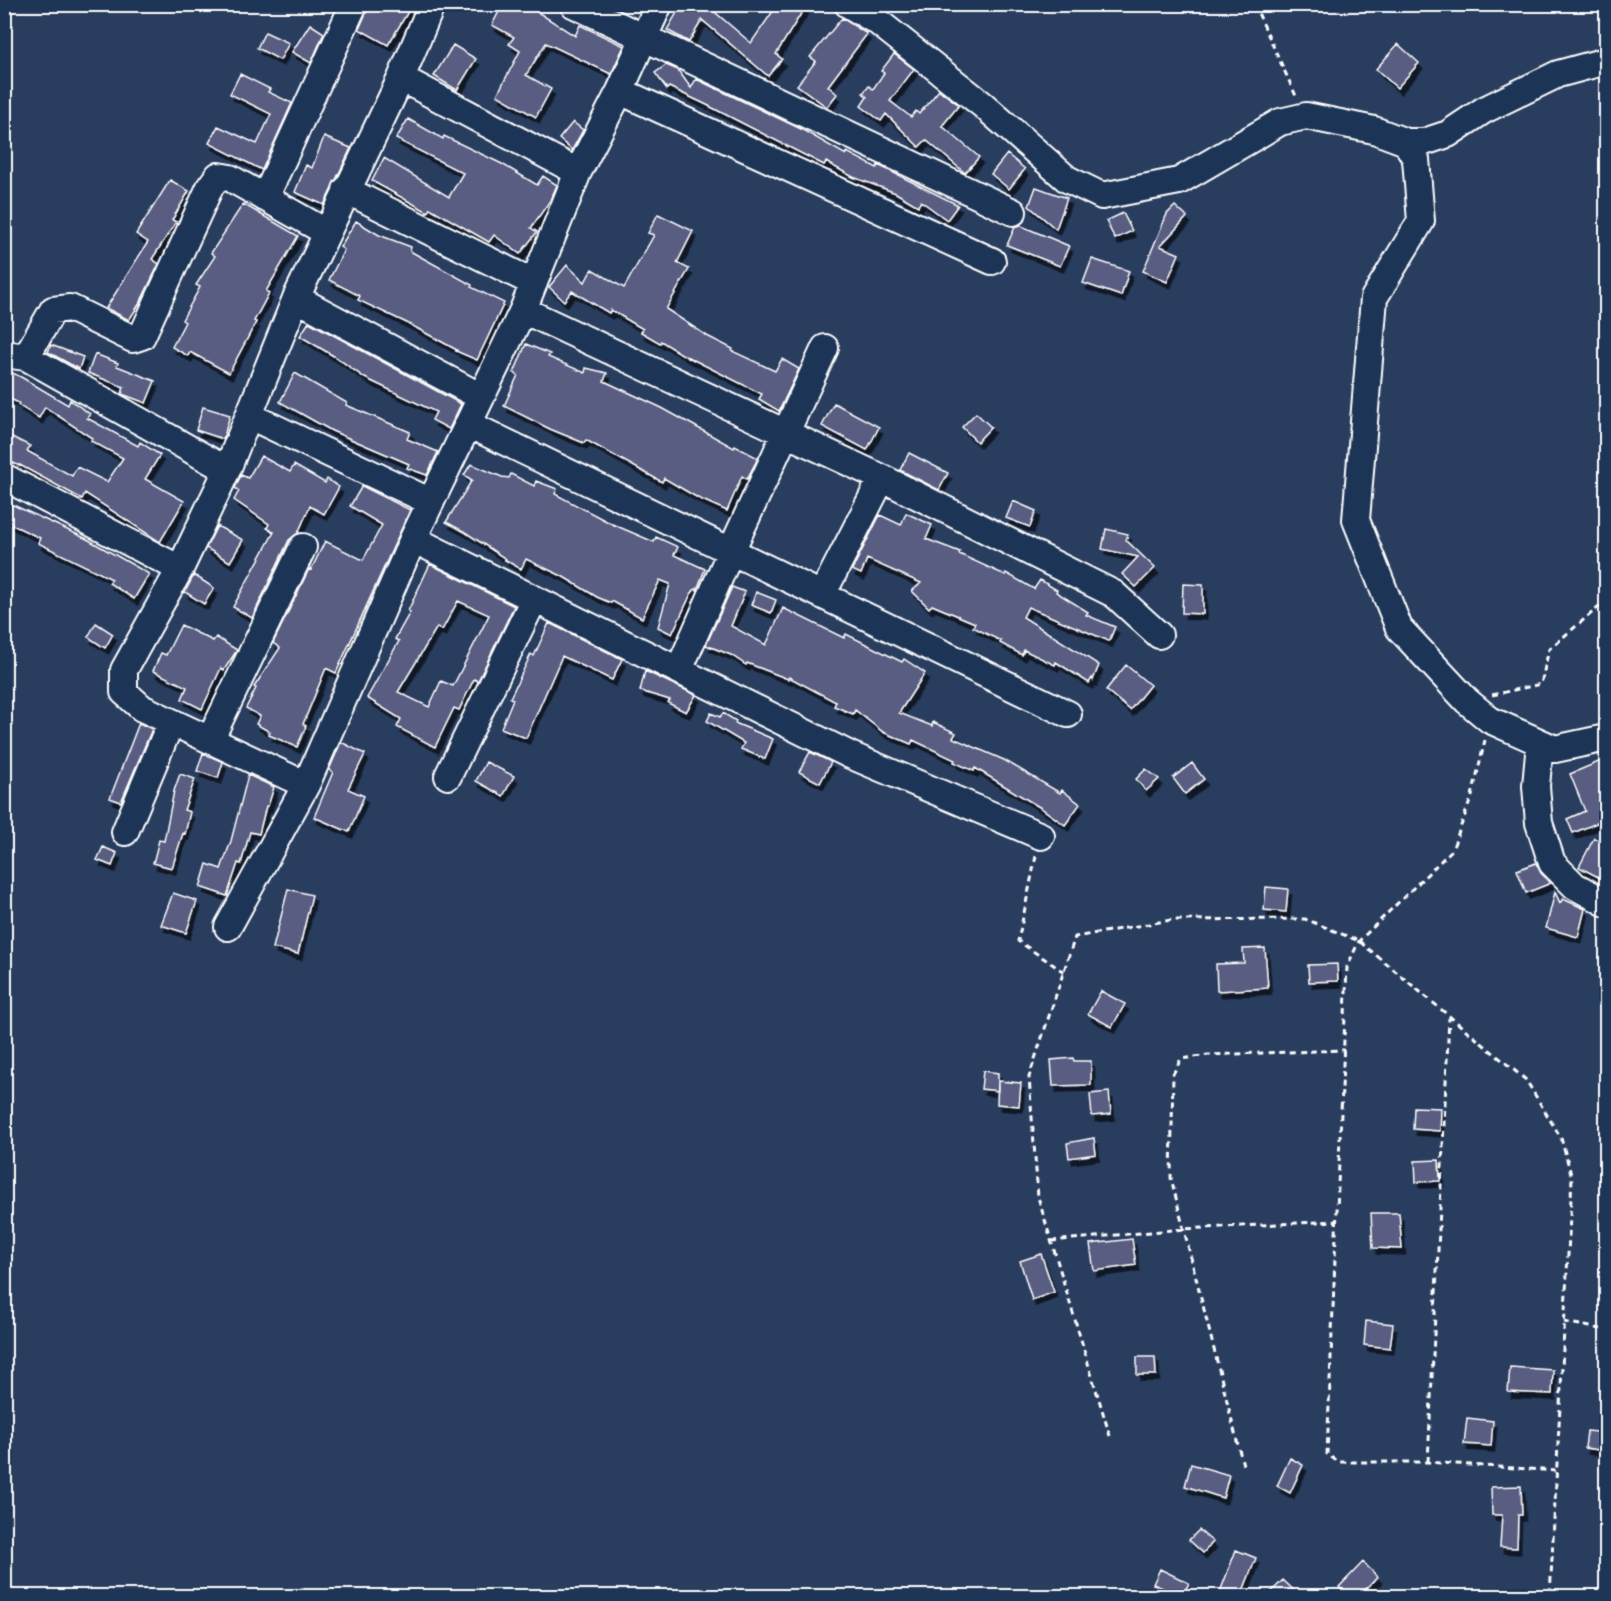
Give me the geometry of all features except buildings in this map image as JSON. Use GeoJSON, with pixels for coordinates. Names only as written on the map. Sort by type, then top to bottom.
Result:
{"type":"FeatureCollection","features":[{"type":"Feature","properties":{"kind":"street"},"geometry":{"type":"LineString","coordinates":[[265,198],[354,4]]}},
{"type":"Feature","properties":{"kind":"street"},"geometry":{"type":"LineString","coordinates":[[306,785],[142,708],[124,692],[124,670],[180,569],[227,470],[296,298],[401,78],[432,4]]}},
{"type":"Feature","properties":{"kind":"street"},"geometry":{"type":"LineString","coordinates":[[573,4],[1013,212]]}},
{"type":"Feature","properties":{"kind":"street"},"geometry":{"type":"LineString","coordinates":[[228,927],[306,785],[413,539],[534,283],[578,172],[620,91],[659,4]]}},
{"type":"Feature","properties":{"kind":"street"},"geometry":{"type":"LineString","coordinates":[[848,4],[878,22],[983,105],[1067,179],[1102,196],[1179,181],[1280,122],[1306,116],[1374,130],[1406,142],[1424,142],[1448,134],[1484,110],[1558,74],[1606,62]]}},
{"type":"Feature","properties":{"kind":"street"},"geometry":{"type":"LineString","coordinates":[[401,78],[578,172]]}},
{"type":"Feature","properties":{"kind":"street"},"geometry":{"type":"LineString","coordinates":[[620,91],[992,261]]}},
{"type":"Feature","properties":{"kind":"street"},"geometry":{"type":"LineString","coordinates":[[1406,142],[1416,159],[1421,220],[1374,298],[1356,520],[1399,628],[1467,701],[1490,720],[1555,749],[1606,738]]}},
{"type":"Feature","properties":{"kind":"street"},"geometry":{"type":"LineString","coordinates":[[227,470],[15,355],[53,310],[70,308],[133,339],[142,336],[210,187],[218,176],[230,178],[326,232]]}},
{"type":"Feature","properties":{"kind":"street"},"geometry":{"type":"LineString","coordinates":[[346,190],[534,283]]}},
{"type":"Feature","properties":{"kind":"street"},"geometry":{"type":"LineString","coordinates":[[296,298],[481,397]]}},
{"type":"Feature","properties":{"kind":"street"},"geometry":{"type":"LineString","coordinates":[[522,310],[882,478],[1114,594],[1159,635]]}},
{"type":"Feature","properties":{"kind":"street"},"geometry":{"type":"LineString","coordinates":[[679,670],[730,551],[825,348]]}},
{"type":"Feature","properties":{"kind":"street"},"geometry":{"type":"LineString","coordinates":[[250,416],[430,502]]}},
{"type":"Feature","properties":{"kind":"street"},"geometry":{"type":"LineString","coordinates":[[468,424],[1068,714]]}},
{"type":"Feature","properties":{"kind":"street"},"geometry":{"type":"LineString","coordinates":[[4,477],[180,569]]}},
{"type":"Feature","properties":{"kind":"street"},"geometry":{"type":"LineString","coordinates":[[822,596],[882,478]]}},
{"type":"Feature","properties":{"kind":"street"},"geometry":{"type":"LineString","coordinates":[[413,539],[850,755],[1041,836]]}},
{"type":"Feature","properties":{"kind":"street"},"geometry":{"type":"LineString","coordinates":[[210,740],[303,547]]}},
{"type":"Feature","properties":{"kind":"street"},"geometry":{"type":"LineString","coordinates":[[448,776],[534,599]]}},
{"type":"Feature","properties":{"kind":"street"},"geometry":{"type":"LineString","coordinates":[[126,832],[171,722]]}},
{"type":"Feature","properties":{"kind":"street"},"geometry":{"type":"LineString","coordinates":[[1540,743],[1536,786],[1539,823],[1552,863],[1575,886],[1606,903]]}},
{"type":"Feature","properties":{"kind":"path"},"geometry":{"type":"LineString","coordinates":[[1254,4],[1306,116]]}},
{"type":"Feature","properties":{"kind":"path"},"geometry":{"type":"LineString","coordinates":[[1467,701],[1541,684],[1549,649],[1606,601]]}},
{"type":"Feature","properties":{"kind":"path"},"geometry":{"type":"LineString","coordinates":[[1490,720],[1472,796],[1452,850],[1359,941],[1347,967],[1326,1454],[1338,1462],[1428,1462],[1556,1472]]}},
{"type":"Feature","properties":{"kind":"path"},"geometry":{"type":"LineString","coordinates":[[1041,836],[1018,941],[1064,972]]}},
{"type":"Feature","properties":{"kind":"path"},"geometry":{"type":"LineString","coordinates":[[1110,1436],[1038,1197],[1029,1077],[1075,937],[1171,920],[1305,919],[1359,941],[1526,1080],[1561,1138],[1572,1178],[1550,1596]]}},
{"type":"Feature","properties":{"kind":"path"},"geometry":{"type":"LineString","coordinates":[[1428,1462],[1449,1018]]}},
{"type":"Feature","properties":{"kind":"path"},"geometry":{"type":"LineString","coordinates":[[1244,1465],[1171,1178],[1173,1074],[1180,1059],[1208,1055],[1344,1050]]}},
{"type":"Feature","properties":{"kind":"path"},"geometry":{"type":"LineString","coordinates":[[1051,1240],[1184,1229],[1336,1221]]}},
{"type":"Feature","properties":{"kind":"path"},"geometry":{"type":"LineString","coordinates":[[1564,1322],[1606,1330]]}}]}
